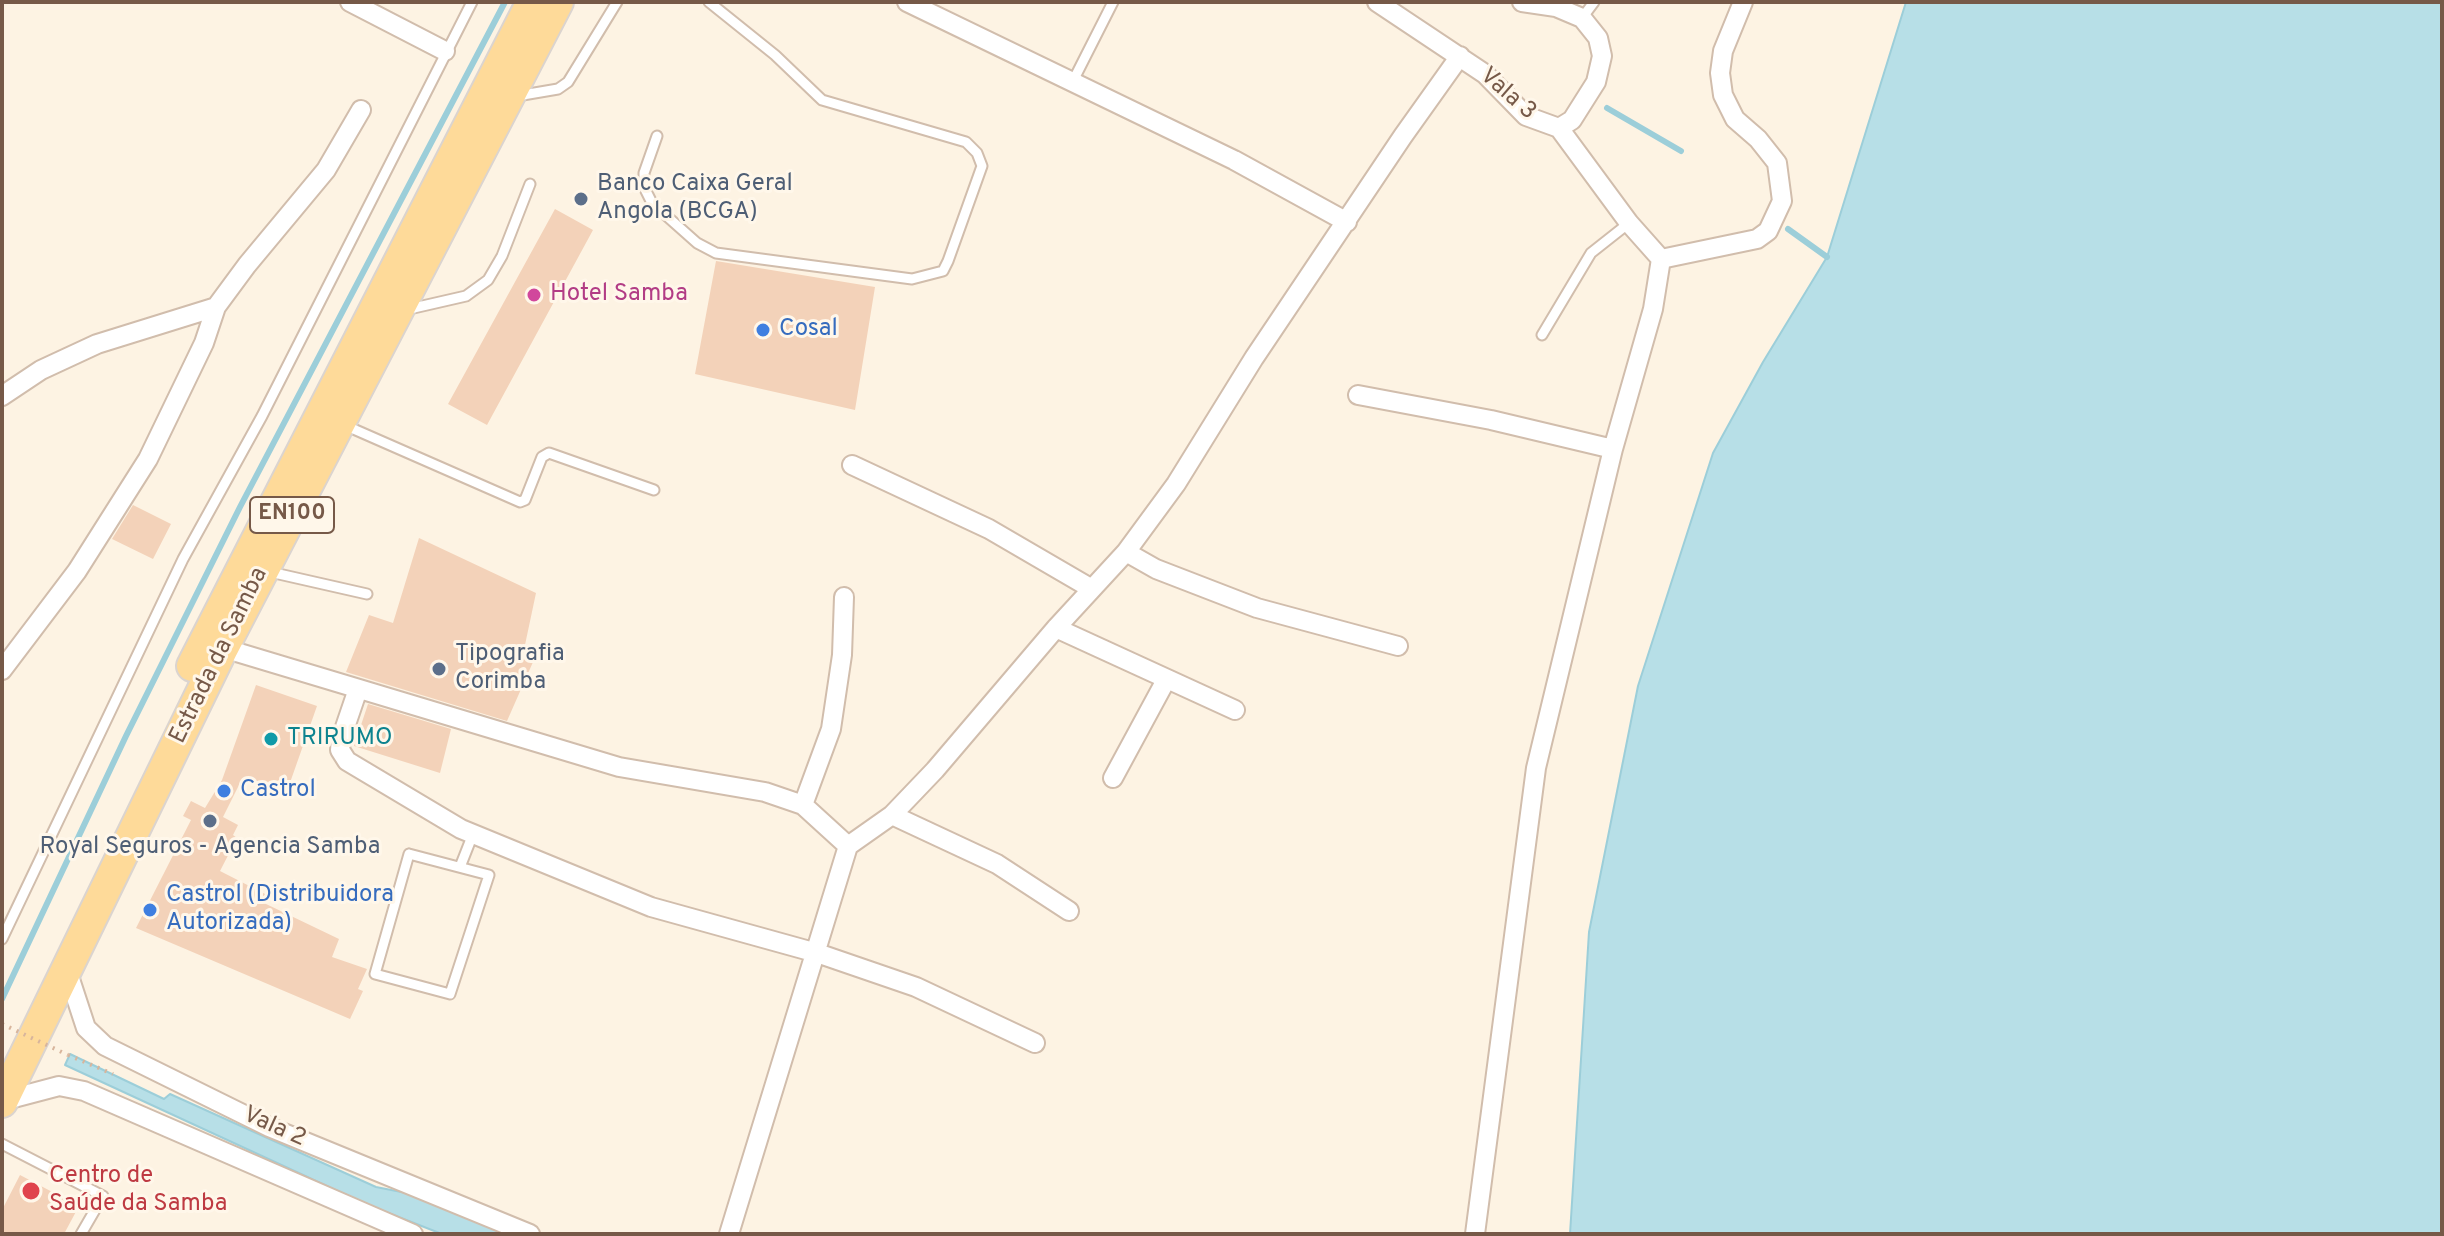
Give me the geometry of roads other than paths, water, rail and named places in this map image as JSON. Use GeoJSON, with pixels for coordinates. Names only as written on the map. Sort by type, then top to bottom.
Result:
{"type":"FeatureCollection","features":[{"type":"Feature","properties":{"kind":"main road","name":"Estrada da Samba"},"geometry":{"type":"LineString","coordinates":[[2,1056],[228,589],[532,2]]}},
{"type":"Feature","properties":{"kind":"main road","name":"Estrada da Samba"},"geometry":{"type":"LineString","coordinates":[[2,1101],[223,648],[558,2]]}},
{"type":"Feature","properties":{"kind":"street"},"geometry":{"type":"LineString","coordinates":[[350,2],[445,51]]}},
{"type":"Feature","properties":{"kind":"street"},"geometry":{"type":"LineString","coordinates":[[907,2],[1234,160],[1347,222]]}},
{"type":"Feature","properties":{"kind":"street","name":"Vala 3"},"geometry":{"type":"LineString","coordinates":[[1377,2],[1485,74],[1526,116],[1565,124],[1596,82],[1602,56],[1598,38],[1582,18]]}},
{"type":"Feature","properties":{"kind":"street"},"geometry":{"type":"LineString","coordinates":[[1522,2],[1556,7],[1582,18]]}},
{"type":"Feature","properties":{"kind":"street"},"geometry":{"type":"LineString","coordinates":[[1661,259],[1757,239],[1768,231],[1782,201],[1777,163],[1758,139],[1735,119],[1723,95],[1720,73],[1723,51],[1743,2]]}},
{"type":"Feature","properties":{"kind":"street"},"geometry":{"type":"LineString","coordinates":[[729,1234],[848,846],[892,815],[1126,552],[1176,484],[1254,358],[1460,56]]}},
{"type":"Feature","properties":{"kind":"street"},"geometry":{"type":"LineString","coordinates":[[2,670],[77,571],[148,459],[204,343],[216,307],[326,170],[361,110]]}},
{"type":"Feature","properties":{"kind":"street"},"geometry":{"type":"LineString","coordinates":[[1565,124],[1629,223],[1661,259]]}},
{"type":"Feature","properties":{"kind":"street"},"geometry":{"type":"LineString","coordinates":[[1475,1234],[1536,768],[1613,449],[1653,309],[1661,259]]}},
{"type":"Feature","properties":{"kind":"street"},"geometry":{"type":"LineString","coordinates":[[2,396],[41,370],[97,344],[216,307]]}},
{"type":"Feature","properties":{"kind":"street"},"geometry":{"type":"LineString","coordinates":[[1358,395],[1491,420],[1613,449]]}},
{"type":"Feature","properties":{"kind":"street"},"geometry":{"type":"LineString","coordinates":[[852,465],[989,529],[1092,589]]}},
{"type":"Feature","properties":{"kind":"street"},"geometry":{"type":"LineString","coordinates":[[1126,552],[1156,569],[1257,608],[1398,646]]}},
{"type":"Feature","properties":{"kind":"street"},"geometry":{"type":"LineString","coordinates":[[803,805],[831,729],[842,655],[844,597]]}},
{"type":"Feature","properties":{"kind":"street"},"geometry":{"type":"LineString","coordinates":[[1056,628],[1235,710]]}},
{"type":"Feature","properties":{"kind":"street"},"geometry":{"type":"LineString","coordinates":[[223,648],[619,767],[765,792],[803,805],[848,846]]}},
{"type":"Feature","properties":{"kind":"street"},"geometry":{"type":"LineString","coordinates":[[1113,778],[1166,680]]}},
{"type":"Feature","properties":{"kind":"street"},"geometry":{"type":"LineString","coordinates":[[358,689],[341,739],[340,750],[347,761],[473,834],[651,907],[817,953],[916,987],[1035,1043]]}},
{"type":"Feature","properties":{"kind":"street"},"geometry":{"type":"LineString","coordinates":[[892,815],[997,864],[1069,911]]}},
{"type":"Feature","properties":{"kind":"street","name":"Vala 2"},"geometry":{"type":"LineString","coordinates":[[66,967],[86,1028],[105,1046],[269,1127],[530,1234]]}},
{"type":"Feature","properties":{"kind":"street","name":"Vala 2"},"geometry":{"type":"LineString","coordinates":[[2,1101],[59,1086],[84,1091],[413,1234]]}},
{"type":"Feature","properties":{"kind":"lane"},"geometry":{"type":"LineString","coordinates":[[2,939],[183,559],[262,416],[472,2]]}},
{"type":"Feature","properties":{"kind":"lane"},"geometry":{"type":"LineString","coordinates":[[510,96],[538,94],[568,82],[617,2]]}},
{"type":"Feature","properties":{"kind":"lane"},"geometry":{"type":"LineString","coordinates":[[657,136],[644,173],[644,187],[652,203],[697,243],[716,253],[912,279],[943,271],[948,261],[982,166],[977,153],[966,142],[822,100],[775,55],[709,2]]}},
{"type":"Feature","properties":{"kind":"lane"},"geometry":{"type":"LineString","coordinates":[[1073,81],[1113,2]]}},
{"type":"Feature","properties":{"kind":"lane"},"geometry":{"type":"LineString","coordinates":[[1582,18],[1594,2]]}},
{"type":"Feature","properties":{"kind":"lane"},"geometry":{"type":"LineString","coordinates":[[397,311],[466,296],[488,280],[502,256],[530,184]]}},
{"type":"Feature","properties":{"kind":"lane"},"geometry":{"type":"LineString","coordinates":[[1542,335],[1591,253],[1629,223]]}},
{"type":"Feature","properties":{"kind":"lane"},"geometry":{"type":"LineString","coordinates":[[339,423],[520,502],[525,500],[542,457],[549,453],[654,490]]}},
{"type":"Feature","properties":{"kind":"lane"},"geometry":{"type":"LineString","coordinates":[[263,571],[367,594]]}},
{"type":"Feature","properties":{"kind":"lane"},"geometry":{"type":"LineString","coordinates":[[460,867],[473,834]]}},
{"type":"Feature","properties":{"kind":"lane"},"geometry":{"type":"LineString","coordinates":[[409,854],[460,867],[489,875],[450,994],[375,974],[409,854]]}},
{"type":"Feature","properties":{"kind":"lane"},"geometry":{"type":"LineString","coordinates":[[2,1144],[103,1196],[81,1234]]}},
{"type":"Feature","properties":{"kind":"water"},"geometry":{"type":"Polygon","coordinates":[[[1906,2],[2442,2],[2442,1234],[1570,1234],[1589,932],[1638,686],[1713,453],[1763,362],[1827,257],[1906,2]]]}},
{"type":"Feature","properties":{"kind":"water"},"geometry":{"type":"Polygon","coordinates":[[[70,1054],[164,1099],[170,1094],[376,1187],[442,1200],[520,1234],[442,1234],[368,1205],[65,1065],[70,1054]]]}},
{"type":"Feature","properties":{"kind":"waterway"},"geometry":{"type":"LineString","coordinates":[[2,999],[126,736],[240,507],[505,2]]}},
{"type":"Feature","properties":{"kind":"waterway"},"geometry":{"type":"LineString","coordinates":[[1607,108],[1681,151]]}},
{"type":"Feature","properties":{"kind":"waterway"},"geometry":{"type":"LineString","coordinates":[[1788,229],[1827,257]]}},
{"type":"Feature","properties":{"kind":"place","name":"Banco Caixa Geral Angola (BCGA)"},"geometry":{"type":"Point","coordinates":[581,199]}},
{"type":"Feature","properties":{"kind":"place","name":"Hotel Samba"},"geometry":{"type":"Point","coordinates":[534,295]}},
{"type":"Feature","properties":{"kind":"place","name":"Cosal"},"geometry":{"type":"Point","coordinates":[763,330]}},
{"type":"Feature","properties":{"kind":"place","name":"Tipografia Corimba"},"geometry":{"type":"Point","coordinates":[439,669]}},
{"type":"Feature","properties":{"kind":"place","name":"TRIRUMO"},"geometry":{"type":"Point","coordinates":[271,739]}},
{"type":"Feature","properties":{"kind":"place","name":"Castrol"},"geometry":{"type":"Point","coordinates":[224,791]}},
{"type":"Feature","properties":{"kind":"place","name":"Royal Seguros - Agencia Samba"},"geometry":{"type":"Point","coordinates":[210,821]}},
{"type":"Feature","properties":{"kind":"place","name":"Castrol (Distribuidora Autorizada)"},"geometry":{"type":"Point","coordinates":[150,910]}},
{"type":"Feature","properties":{"kind":"place","name":"Centro de Saúde da Samba"},"geometry":{"type":"Point","coordinates":[31,1191]}}]}
